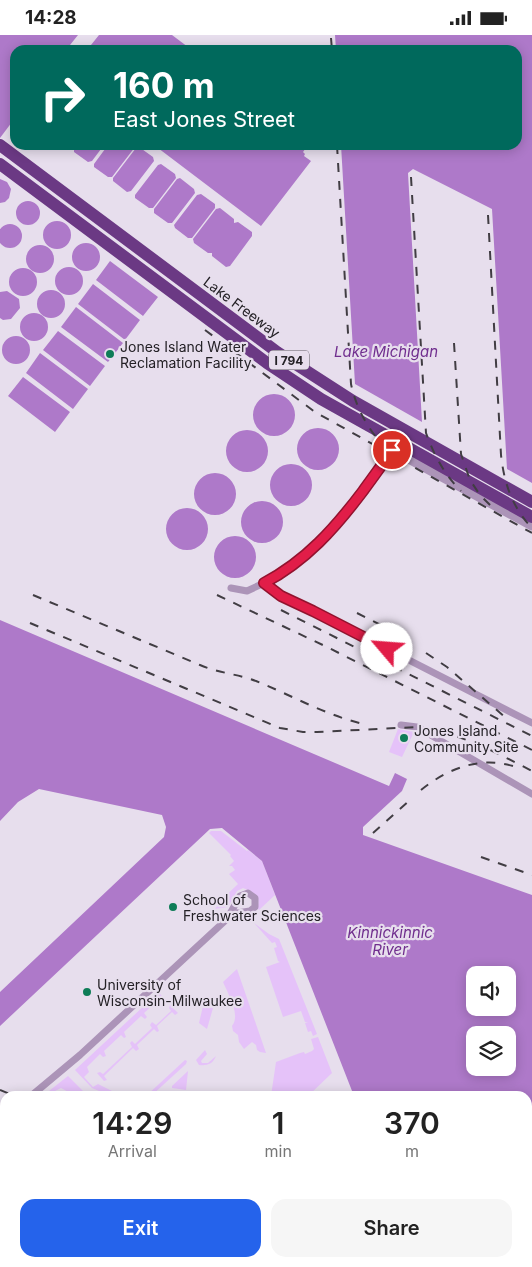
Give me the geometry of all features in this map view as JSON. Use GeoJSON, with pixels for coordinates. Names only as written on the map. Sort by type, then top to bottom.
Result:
{"type":"FeatureCollection","features":[{"type":"Feature","properties":{"kind":"highway","name":"Lake Freeway"},"geometry":{"type":"LineString","coordinates":[[0,145],[277,352],[352,401],[532,502]]}},
{"type":"Feature","properties":{"kind":"highway","name":"I 794"},"geometry":{"type":"LineString","coordinates":[[0,163],[267,363],[322,399],[532,517]]}},
{"type":"Feature","properties":{"kind":"street"},"geometry":{"type":"LineString","coordinates":[[231,588],[247,591],[264,583],[286,571],[315,548],[341,520],[392,450],[532,526]]}},
{"type":"Feature","properties":{"kind":"street"},"geometry":{"type":"LineString","coordinates":[[264,583],[281,596],[532,723]]}},
{"type":"Feature","properties":{"kind":"street"},"geometry":{"type":"LineString","coordinates":[[401,725],[416,727],[532,793]]}},
{"type":"Feature","properties":{"kind":"street"},"geometry":{"type":"LineString","coordinates":[[37,1091],[80,1055],[227,919]]}},
{"type":"Feature","properties":{"kind":"shaded area"},"geometry":{"type":"Polygon","coordinates":[[[398,729],[414,732],[402,757],[389,752],[398,729]]]}},
{"type":"Feature","properties":{"kind":"shaded area"},"geometry":{"type":"Polygon","coordinates":[[[211,831],[221,831],[262,861],[275,895],[259,910],[257,908],[257,897],[243,888],[237,891],[228,907],[214,909],[238,884],[229,874],[235,870],[232,866],[229,866],[234,861],[231,855],[209,833],[211,831]]]}},
{"type":"Feature","properties":{"kind":"shaded area"},"geometry":{"type":"Polygon","coordinates":[[[254,923],[279,939],[317,1034],[313,1036],[311,1031],[308,1032],[305,1023],[308,1022],[305,1022],[301,1011],[283,1017],[266,967],[280,962],[274,948],[277,947],[275,942],[272,943],[254,923]]]}},
{"type":"Feature","properties":{"kind":"shaded area"},"geometry":{"type":"Polygon","coordinates":[[[237,969],[266,1053],[257,1050],[256,1045],[252,1042],[244,1049],[239,1042],[238,1035],[233,1031],[234,1010],[223,982],[237,969]]]}},
{"type":"Feature","properties":{"kind":"shaded area"},"geometry":{"type":"Polygon","coordinates":[[[159,992],[165,1000],[163,1002],[160,999],[144,1013],[147,1017],[145,1019],[141,1016],[124,1032],[126,1037],[124,1038],[121,1035],[104,1051],[106,1056],[103,1057],[100,1054],[87,1067],[89,1072],[84,1077],[93,1087],[98,1084],[112,1091],[99,1091],[92,1088],[75,1070],[159,992]]]}},
{"type":"Feature","properties":{"kind":"shaded area"},"geometry":{"type":"Polygon","coordinates":[[[170,1005],[178,1013],[175,1015],[172,1012],[157,1026],[159,1031],[157,1032],[154,1029],[137,1045],[139,1049],[136,1051],[133,1048],[104,1076],[107,1080],[104,1081],[97,1073],[103,1074],[132,1047],[130,1043],[132,1041],[135,1044],[152,1028],[150,1025],[152,1022],[156,1025],[171,1011],[170,1005]]]}},
{"type":"Feature","properties":{"kind":"shaded area"},"geometry":{"type":"Polygon","coordinates":[[[203,1006],[213,1008],[207,1029],[199,1023],[203,1006]]]}},
{"type":"Feature","properties":{"kind":"shaded area"},"geometry":{"type":"Polygon","coordinates":[[[318,1037],[332,1073],[313,1091],[272,1091],[276,1062],[300,1053],[304,1052],[305,1054],[312,1051],[314,1049],[311,1039],[318,1037]]]}},
{"type":"Feature","properties":{"kind":"shaded area"},"geometry":{"type":"Polygon","coordinates":[[[205,1050],[207,1054],[201,1061],[202,1063],[208,1063],[216,1056],[209,1064],[199,1065],[196,1060],[205,1050]]]}},
{"type":"Feature","properties":{"kind":"shaded area"},"geometry":{"type":"Polygon","coordinates":[[[185,1060],[187,1061],[156,1091],[151,1091],[185,1060]]]}},
{"type":"Feature","properties":{"kind":"shaded area"},"geometry":{"type":"Polygon","coordinates":[[[188,1071],[186,1090],[172,1088],[172,1086],[188,1071]]]}},
{"type":"Feature","properties":{"kind":"shaded area"},"geometry":{"type":"Polygon","coordinates":[[[68,1076],[83,1091],[67,1091],[61,1088],[49,1091],[68,1076]]]}},
{"type":"Feature","properties":{"kind":"water"},"geometry":{"type":"Polygon","coordinates":[[[0,35],[78,35],[70,45],[10,45],[10,125],[0,138],[0,35]]]}},
{"type":"Feature","properties":{"kind":"water"},"geometry":{"type":"Polygon","coordinates":[[[99,35],[172,35],[185,45],[91,45],[99,35]]]}},
{"type":"Feature","properties":{"kind":"water","name":"Lake Michigan"},"geometry":{"type":"Polygon","coordinates":[[[335,35],[532,35],[532,483],[507,469],[492,209],[413,169],[408,173],[422,422],[355,384],[341,150],[522,150],[522,45],[336,45],[335,35]]]}},
{"type":"Feature","properties":{"kind":"water"},"geometry":{"type":"Polygon","coordinates":[[[74,150],[100,150],[92,161],[88,162],[74,152],[74,150]]]}},
{"type":"Feature","properties":{"kind":"water"},"geometry":{"type":"Polygon","coordinates":[[[104,150],[133,150],[112,177],[108,177],[94,167],[94,164],[104,150]]]}},
{"type":"Feature","properties":{"kind":"water"},"geometry":{"type":"Polygon","coordinates":[[[134,150],[143,150],[153,157],[154,161],[131,191],[127,192],[113,181],[113,178],[134,150]]]}},
{"type":"Feature","properties":{"kind":"water"},"geometry":{"type":"Polygon","coordinates":[[[161,150],[304,150],[304,156],[311,161],[261,226],[161,150]]]}},
{"type":"Feature","properties":{"kind":"water"},"geometry":{"type":"Polygon","coordinates":[[[161,164],[175,174],[176,178],[153,208],[149,208],[135,198],[135,195],[158,165],[161,164]]]}},
{"type":"Feature","properties":{"kind":"water"},"geometry":{"type":"Polygon","coordinates":[[[180,178],[194,189],[195,193],[172,223],[168,223],[154,213],[154,209],[177,179],[180,178]]]}},
{"type":"Feature","properties":{"kind":"water"},"geometry":{"type":"Polygon","coordinates":[[[0,179],[7,182],[11,189],[9,198],[5,202],[0,203],[0,179]]]}},
{"type":"Feature","properties":{"kind":"water"},"geometry":{"type":"Polygon","coordinates":[[[201,194],[215,204],[215,208],[192,238],[188,238],[175,228],[174,225],[197,195],[201,194]]]}},
{"type":"Feature","properties":{"kind":"water"},"geometry":{"type":"Polygon","coordinates":[[[28,201],[33,202],[39,208],[39,218],[33,224],[28,225],[23,224],[17,218],[16,213],[17,208],[23,202],[28,201]]]}},
{"type":"Feature","properties":{"kind":"water"},"geometry":{"type":"Polygon","coordinates":[[[220,208],[234,219],[234,223],[238,222],[252,232],[252,236],[230,266],[226,267],[212,256],[212,253],[208,253],[194,243],[193,239],[216,209],[220,208]]]}},
{"type":"Feature","properties":{"kind":"water"},"geometry":{"type":"Polygon","coordinates":[[[57,221],[67,225],[71,235],[67,245],[57,249],[47,245],[43,235],[47,225],[57,221]]]}},
{"type":"Feature","properties":{"kind":"water"},"geometry":{"type":"Polygon","coordinates":[[[6,225],[14,225],[21,232],[21,240],[14,247],[6,247],[-1,240],[-1,232],[6,225]]]}},
{"type":"Feature","properties":{"kind":"water"},"geometry":{"type":"Polygon","coordinates":[[[86,243],[96,247],[100,257],[96,267],[86,271],[76,267],[72,257],[76,247],[86,243]]]}},
{"type":"Feature","properties":{"kind":"water"},"geometry":{"type":"Polygon","coordinates":[[[40,245],[50,249],[54,259],[50,269],[40,273],[30,269],[26,259],[30,249],[40,245]]]}},
{"type":"Feature","properties":{"kind":"water"},"geometry":{"type":"Polygon","coordinates":[[[110,261],[158,297],[143,316],[96,280],[110,261]]]}},
{"type":"Feature","properties":{"kind":"water"},"geometry":{"type":"Polygon","coordinates":[[[69,267],[79,271],[83,281],[79,291],[69,295],[59,291],[55,281],[59,271],[69,267]]]}},
{"type":"Feature","properties":{"kind":"water"},"geometry":{"type":"Polygon","coordinates":[[[23,268],[33,272],[37,282],[33,292],[23,296],[13,292],[9,282],[13,272],[23,268]]]}},
{"type":"Feature","properties":{"kind":"water"},"geometry":{"type":"Polygon","coordinates":[[[93,284],[140,320],[125,340],[78,304],[93,284]]]}},
{"type":"Feature","properties":{"kind":"water"},"geometry":{"type":"Polygon","coordinates":[[[51,290],[61,294],[65,304],[61,314],[51,318],[41,314],[37,304],[41,294],[51,290]]]}},
{"type":"Feature","properties":{"kind":"water"},"geometry":{"type":"Polygon","coordinates":[[[7,291],[19,299],[20,308],[11,319],[3,320],[0,318],[0,292],[7,291]]]}},
{"type":"Feature","properties":{"kind":"water"},"geometry":{"type":"Polygon","coordinates":[[[76,307],[123,343],[108,362],[61,327],[76,307]]]}},
{"type":"Feature","properties":{"kind":"water"},"geometry":{"type":"Polygon","coordinates":[[[34,313],[44,317],[48,327],[44,337],[34,341],[24,337],[20,327],[24,317],[34,313]]]}},
{"type":"Feature","properties":{"kind":"water"},"geometry":{"type":"Polygon","coordinates":[[[58,331],[105,366],[90,386],[43,350],[58,331]]]}},
{"type":"Feature","properties":{"kind":"water"},"geometry":{"type":"Polygon","coordinates":[[[16,336],[26,340],[30,350],[26,360],[16,364],[6,360],[2,350],[6,340],[16,336]]]}},
{"type":"Feature","properties":{"kind":"water"},"geometry":{"type":"Polygon","coordinates":[[[40,353],[88,389],[73,409],[26,373],[40,353]]]}},
{"type":"Feature","properties":{"kind":"water"},"geometry":{"type":"Polygon","coordinates":[[[23,377],[70,412],[55,432],[8,396],[23,377]]]}},
{"type":"Feature","properties":{"kind":"water"},"geometry":{"type":"Polygon","coordinates":[[[270,394],[278,394],[289,400],[295,415],[289,430],[278,436],[270,436],[259,430],[253,419],[253,411],[259,400],[270,394]]]}},
{"type":"Feature","properties":{"kind":"water"},"geometry":{"type":"Polygon","coordinates":[[[314,428],[322,428],[333,434],[339,449],[333,464],[322,470],[314,470],[303,464],[297,453],[297,445],[303,434],[314,428]]]}},
{"type":"Feature","properties":{"kind":"water"},"geometry":{"type":"Polygon","coordinates":[[[243,430],[251,430],[262,436],[268,451],[262,466],[251,472],[243,472],[232,466],[226,455],[226,447],[232,436],[243,430]]]}},
{"type":"Feature","properties":{"kind":"water"},"geometry":{"type":"Polygon","coordinates":[[[287,464],[295,464],[306,470],[312,485],[306,500],[295,506],[287,506],[276,500],[270,489],[270,481],[276,470],[287,464]]]}},
{"type":"Feature","properties":{"kind":"water"},"geometry":{"type":"Polygon","coordinates":[[[211,473],[219,473],[230,479],[236,494],[230,509],[219,515],[211,515],[200,509],[194,498],[194,490],[200,479],[211,473]]]}},
{"type":"Feature","properties":{"kind":"water"},"geometry":{"type":"Polygon","coordinates":[[[258,501],[266,501],[277,507],[283,522],[277,537],[266,543],[258,543],[247,537],[241,526],[241,518],[247,507],[258,501]]]}},
{"type":"Feature","properties":{"kind":"water"},"geometry":{"type":"Polygon","coordinates":[[[183,508],[191,508],[202,514],[208,529],[202,544],[191,550],[183,550],[172,544],[166,533],[166,525],[172,514],[183,508]]]}},
{"type":"Feature","properties":{"kind":"water"},"geometry":{"type":"Polygon","coordinates":[[[231,536],[239,536],[250,542],[256,557],[250,572],[239,578],[231,578],[220,572],[214,561],[214,553],[220,542],[231,536]]]}},
{"type":"Feature","properties":{"kind":"water","name":"Kinnickinnic River"},"geometry":{"type":"Polygon","coordinates":[[[0,620],[389,786],[395,773],[407,779],[402,791],[363,827],[363,835],[532,895],[532,1091],[352,1091],[262,861],[222,828],[210,829],[0,1026],[0,992],[164,837],[166,827],[162,815],[39,789],[18,802],[0,821],[0,620]]]}},
{"type":"Feature","properties":{"kind":"railway"},"geometry":{"type":"LineString","coordinates":[[331,38],[332,45]]}},
{"type":"Feature","properties":{"kind":"railway"},"geometry":{"type":"LineString","coordinates":[[337,150],[351,384],[356,402],[364,419],[374,435],[387,449]]}},
{"type":"Feature","properties":{"kind":"railway"},"geometry":{"type":"LineString","coordinates":[[411,177],[426,433],[440,464],[461,491]]}},
{"type":"Feature","properties":{"kind":"railway"},"geometry":{"type":"LineString","coordinates":[[488,215],[502,465],[514,503],[532,528]]}},
{"type":"Feature","properties":{"kind":"railway"},"geometry":{"type":"LineString","coordinates":[[205,330],[315,412],[532,533]]}},
{"type":"Feature","properties":{"kind":"railway"},"geometry":{"type":"LineString","coordinates":[[454,343],[461,454],[470,480],[480,495],[493,508]]}},
{"type":"Feature","properties":{"kind":"railway"},"geometry":{"type":"LineString","coordinates":[[33,595],[207,668],[256,681],[325,712],[368,725]]}},
{"type":"Feature","properties":{"kind":"railway"},"geometry":{"type":"LineString","coordinates":[[217,595],[327,647],[532,750]]}},
{"type":"Feature","properties":{"kind":"railway"},"geometry":{"type":"LineString","coordinates":[[281,610],[532,736]]}},
{"type":"Feature","properties":{"kind":"railway"},"geometry":{"type":"LineString","coordinates":[[357,613],[399,634]]}},
{"type":"Feature","properties":{"kind":"railway"},"geometry":{"type":"LineString","coordinates":[[30,623],[280,728],[303,732],[317,732],[417,727],[462,738],[532,771]]}},
{"type":"Feature","properties":{"kind":"railway"},"geometry":{"type":"LineString","coordinates":[[426,653],[447,667],[506,718]]}},
{"type":"Feature","properties":{"kind":"railway"},"geometry":{"type":"LineString","coordinates":[[421,790],[442,776],[464,766],[488,763],[513,766]]}},
{"type":"Feature","properties":{"kind":"railway"},"geometry":{"type":"LineString","coordinates":[[373,833],[409,801]]}},
{"type":"Feature","properties":{"kind":"railway"},"geometry":{"type":"LineString","coordinates":[[481,857],[532,875]]}},
{"type":"Feature","properties":{"kind":"place","name":"Jones Island Water Reclamation Facility"},"geometry":{"type":"Point","coordinates":[110,354]}},
{"type":"Feature","properties":{"kind":"place","name":"Jones Island Community Site"},"geometry":{"type":"Point","coordinates":[404,738]}},
{"type":"Feature","properties":{"kind":"place","name":"School of Freshwater Sciences"},"geometry":{"type":"Point","coordinates":[173,907]}},
{"type":"Feature","properties":{"kind":"place","name":"University of Wisconsin-Milwaukee"},"geometry":{"type":"Point","coordinates":[87,992]}},
{"type":"Feature","properties":{"kind":"route"},"geometry":{"type":"LineString","coordinates":[[387,649],[281,596],[264,583],[286,571],[315,548],[341,520],[392,450]]}}]}
